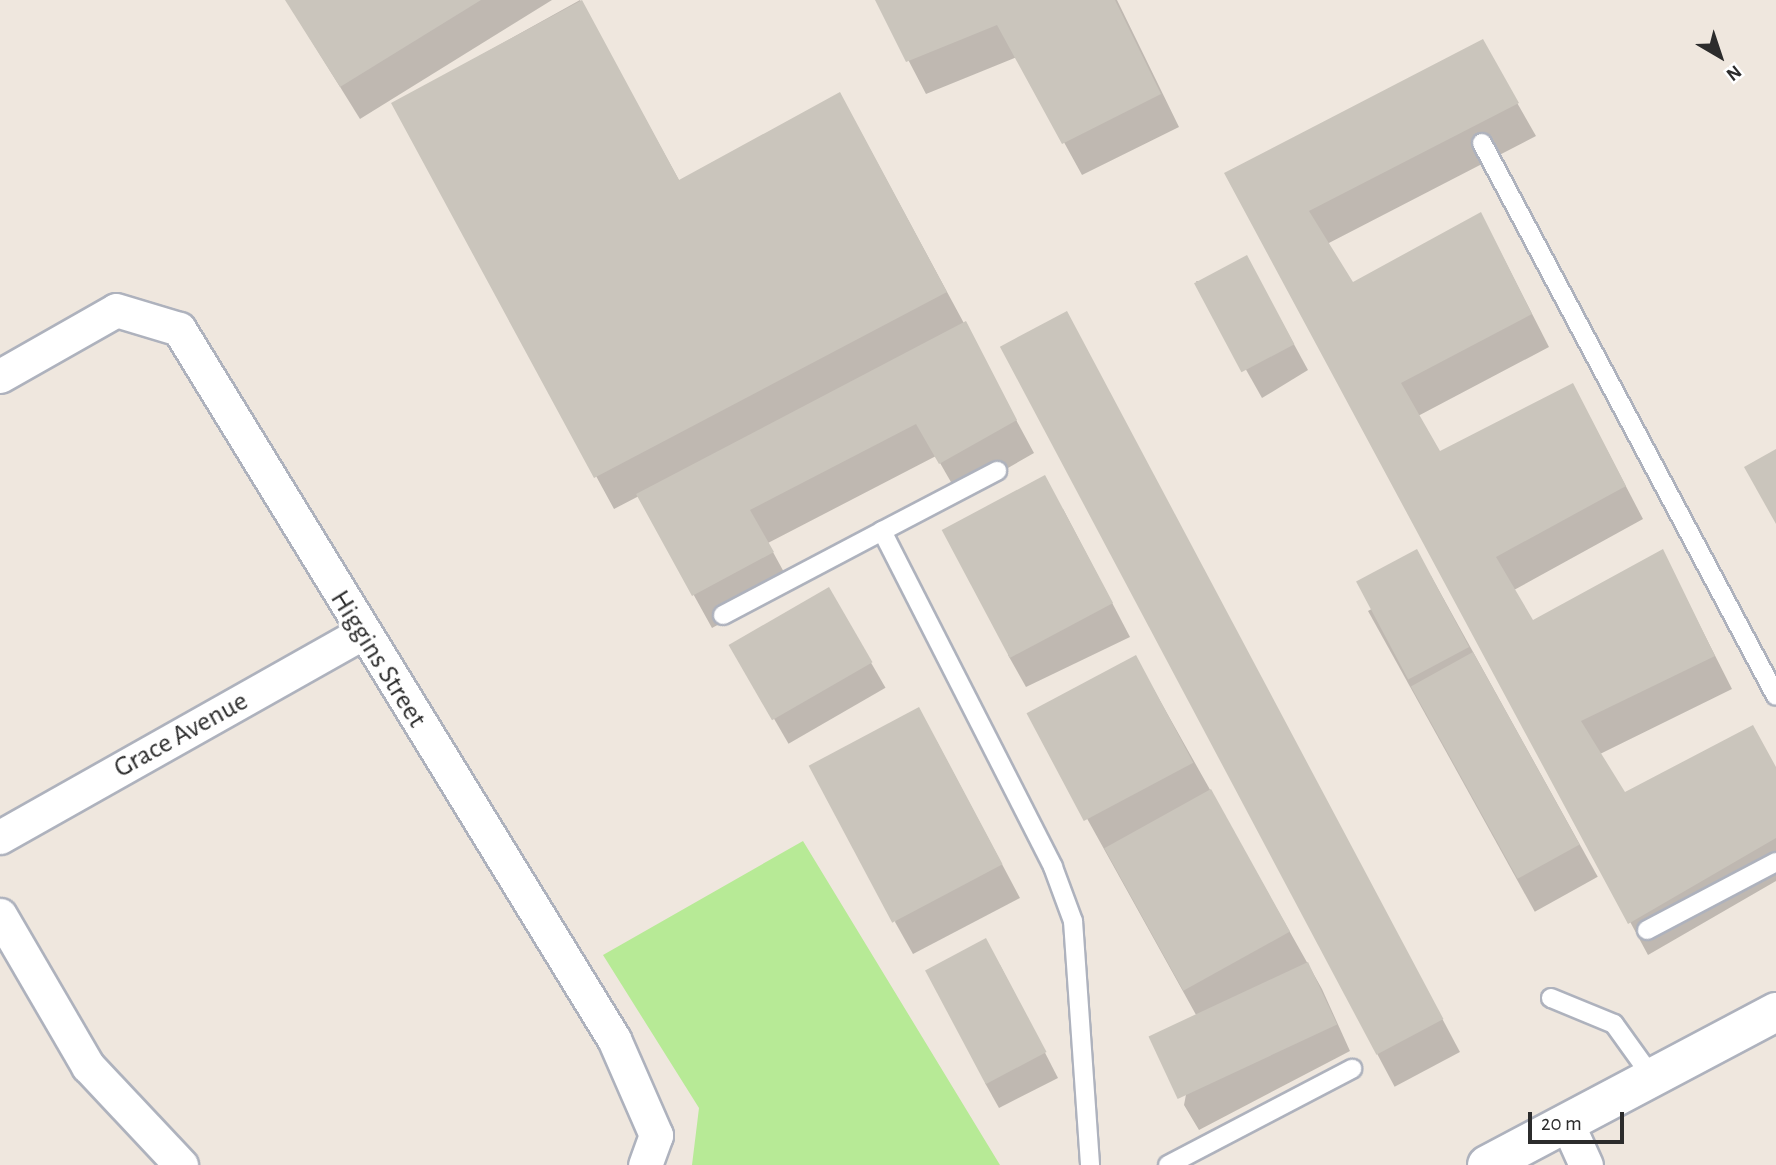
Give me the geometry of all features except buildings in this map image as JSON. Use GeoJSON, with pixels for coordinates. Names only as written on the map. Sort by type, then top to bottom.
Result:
{"type":"FeatureCollection","features":[{"type":"Feature","properties":{"kind":"main road"},"geometry":{"type":"LineString","coordinates":[[1487,1165],[1776,1012]]}},
{"type":"Feature","properties":{"kind":"street","name":"Higgins Street"},"geometry":{"type":"LineString","coordinates":[[0,376],[117,310],[179,329],[641,1089],[656,1135],[645,1165]]}},
{"type":"Feature","properties":{"kind":"street","name":"Grace Avenue"},"geometry":{"type":"LineString","coordinates":[[0,837],[362,633]]}},
{"type":"Feature","properties":{"kind":"street"},"geometry":{"type":"LineString","coordinates":[[0,915],[88,1066],[181,1165]]}},
{"type":"Feature","properties":{"kind":"street"},"geometry":{"type":"LineString","coordinates":[[1567,1123],[1586,1165]]}},
{"type":"Feature","properties":{"kind":"lane"},"geometry":{"type":"LineString","coordinates":[[1482,143],[1776,696]]}},
{"type":"Feature","properties":{"kind":"lane"},"geometry":{"type":"LineString","coordinates":[[723,615],[998,471]]}},
{"type":"Feature","properties":{"kind":"lane"},"geometry":{"type":"LineString","coordinates":[[882,531],[1053,867],[1073,921],[1090,1165]]}},
{"type":"Feature","properties":{"kind":"lane"},"geometry":{"type":"LineString","coordinates":[[1647,930],[1776,862]]}},
{"type":"Feature","properties":{"kind":"lane"},"geometry":{"type":"LineString","coordinates":[[1551,998],[1614,1024],[1652,1077]]}},
{"type":"Feature","properties":{"kind":"lane"},"geometry":{"type":"LineString","coordinates":[[1168,1165],[1352,1069]]}},
{"type":"Feature","properties":{"kind":"green space"},"geometry":{"type":"Polygon","coordinates":[[[803,841],[1000,1165],[692,1165],[699,1108],[603,955],[803,841]]]}}]}
